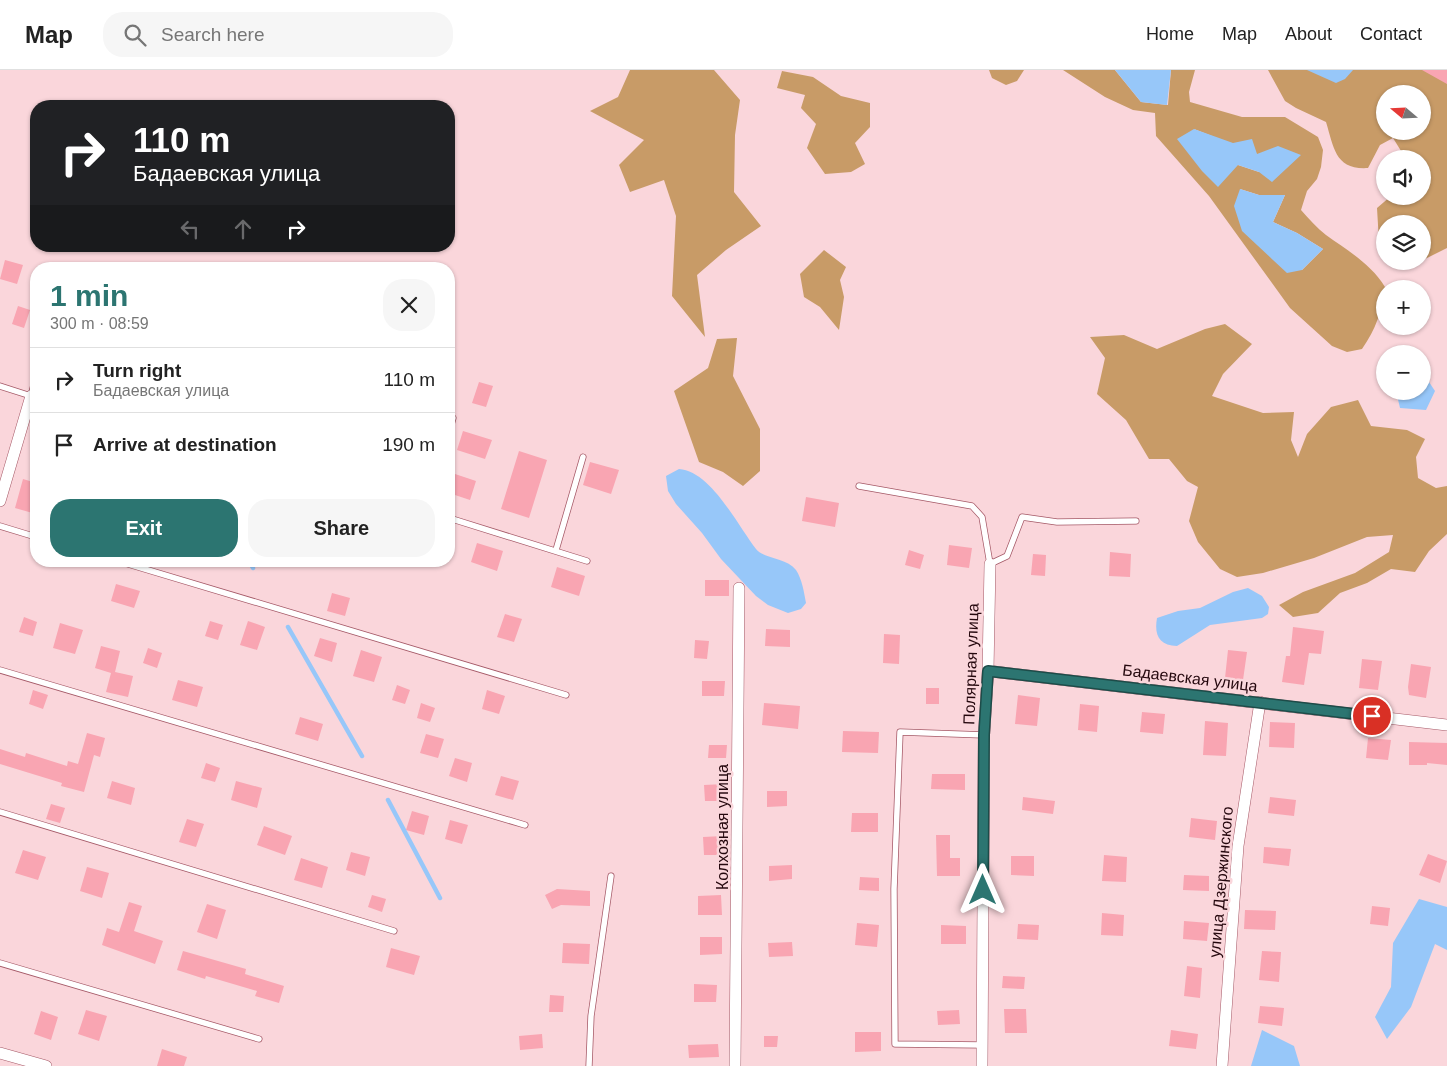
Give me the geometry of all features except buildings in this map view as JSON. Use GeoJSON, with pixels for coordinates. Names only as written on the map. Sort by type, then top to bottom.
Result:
{"type":"FeatureCollection","features":[{"type":"Feature","properties":{"kind":"street"},"geometry":{"type":"LineString","coordinates":[[0,501],[30,408]]}},
{"type":"Feature","properties":{"kind":"street","name":"Полярная улица"},"geometry":{"type":"LineString","coordinates":[[982,1066],[984,735],[988,671],[990,564]]}},
{"type":"Feature","properties":{"kind":"street","name":"Колхозная улица"},"geometry":{"type":"LineString","coordinates":[[735,1066],[739,588]]}},
{"type":"Feature","properties":{"kind":"street","name":"Бадаевская улица"},"geometry":{"type":"LineString","coordinates":[[988,671],[1260,702],[1447,726]]}},
{"type":"Feature","properties":{"kind":"street","name":"улица Дзержинского"},"geometry":{"type":"LineString","coordinates":[[1222,1066],[1238,846],[1260,702]]}},
{"type":"Feature","properties":{"kind":"street"},"geometry":{"type":"LineString","coordinates":[[0,1053],[46,1066]]}},
{"type":"Feature","properties":{"kind":"lane"},"geometry":{"type":"LineString","coordinates":[[0,386],[30,395]]}},
{"type":"Feature","properties":{"kind":"lane"},"geometry":{"type":"LineString","coordinates":[[556,550],[583,456]]}},
{"type":"Feature","properties":{"kind":"lane"},"geometry":{"type":"LineString","coordinates":[[859,486],[972,506],[982,517],[990,564],[1007,556],[1022,517],[1057,522],[1136,521]]}},
{"type":"Feature","properties":{"kind":"lane"},"geometry":{"type":"LineString","coordinates":[[455,520],[587,561]]}},
{"type":"Feature","properties":{"kind":"lane"},"geometry":{"type":"LineString","coordinates":[[0,526],[30,535]]}},
{"type":"Feature","properties":{"kind":"lane"},"geometry":{"type":"LineString","coordinates":[[138,567],[566,695]]}},
{"type":"Feature","properties":{"kind":"lane"},"geometry":{"type":"LineString","coordinates":[[0,670],[525,825]]}},
{"type":"Feature","properties":{"kind":"lane"},"geometry":{"type":"LineString","coordinates":[[982,1045],[895,1044],[894,889],[900,732],[984,735]]}},
{"type":"Feature","properties":{"kind":"lane"},"geometry":{"type":"LineString","coordinates":[[0,812],[394,931]]}},
{"type":"Feature","properties":{"kind":"lane"},"geometry":{"type":"LineString","coordinates":[[589,1066],[591,1016],[611,876]]}},
{"type":"Feature","properties":{"kind":"lane"},"geometry":{"type":"LineString","coordinates":[[0,963],[259,1039]]}},
{"type":"Feature","properties":{"kind":"shaded area"},"geometry":{"type":"Polygon","coordinates":[[[630,70],[714,70],[740,100],[735,135],[734,192],[761,226],[726,250],[697,275],[705,337],[672,296],[676,216],[664,180],[630,192],[619,165],[644,140],[590,111],[618,97],[630,70]]]}},
{"type":"Feature","properties":{"kind":"shaded area"},"geometry":{"type":"Polygon","coordinates":[[[989,70],[1024,70],[1017,81],[1006,85],[992,78],[989,70]]]}},
{"type":"Feature","properties":{"kind":"shaded area"},"geometry":{"type":"Polygon","coordinates":[[[1063,70],[1115,70],[1141,102],[1168,105],[1171,70],[1195,70],[1189,92],[1190,102],[1242,117],[1285,117],[1318,137],[1323,150],[1321,167],[1317,179],[1307,191],[1301,210],[1323,232],[1366,264],[1380,280],[1376,280],[1376,324],[1362,349],[1347,352],[1332,346],[1290,308],[1209,196],[1156,136],[1155,113],[1133,110],[1105,97],[1063,70]],[[1194,129],[1238,165],[1259,172],[1257,154],[1194,129]],[[1240,189],[1302,270],[1323,249],[1297,233],[1273,222],[1285,195],[1259,195],[1240,189]]]}},
{"type":"Feature","properties":{"kind":"shaded area"},"geometry":{"type":"Polygon","coordinates":[[[1268,70],[1447,70],[1447,248],[1431,256],[1431,215],[1377,215],[1377,208],[1380,205],[1431,205],[1431,150],[1400,150],[1394,140],[1431,140],[1431,85],[1376,85],[1376,140],[1389,140],[1380,145],[1376,150],[1368,168],[1357,168],[1342,161],[1334,149],[1326,122],[1285,101],[1268,70]]]}},
{"type":"Feature","properties":{"kind":"shaded area"},"geometry":{"type":"Polygon","coordinates":[[[782,71],[813,77],[841,96],[870,103],[870,127],[855,143],[865,164],[851,172],[825,174],[807,148],[816,124],[801,108],[805,95],[777,88],[782,71]]]}},
{"type":"Feature","properties":{"kind":"shaded area"},"geometry":{"type":"Polygon","coordinates":[[[824,250],[846,267],[840,280],[844,297],[839,330],[820,307],[804,297],[800,274],[824,250]]]}},
{"type":"Feature","properties":{"kind":"shaded area"},"geometry":{"type":"Polygon","coordinates":[[[1225,324],[1252,344],[1223,374],[1212,396],[1263,413],[1294,412],[1291,440],[1298,457],[1307,434],[1331,407],[1358,400],[1371,426],[1407,430],[1425,439],[1416,457],[1418,478],[1436,488],[1447,486],[1447,534],[1429,551],[1415,572],[1391,569],[1367,583],[1340,593],[1318,613],[1293,617],[1279,605],[1303,592],[1355,573],[1389,552],[1393,535],[1367,537],[1314,558],[1263,573],[1237,577],[1220,569],[1198,542],[1189,521],[1198,487],[1187,481],[1169,459],[1149,459],[1126,420],[1097,394],[1105,358],[1090,337],[1124,335],[1157,349],[1205,329],[1225,324]]]}},
{"type":"Feature","properties":{"kind":"shaded area"},"geometry":{"type":"Polygon","coordinates":[[[737,338],[733,376],[760,429],[760,471],[743,486],[723,472],[699,462],[674,391],[708,368],[717,339],[737,338]]]}},
{"type":"Feature","properties":{"kind":"water"},"geometry":{"type":"Polygon","coordinates":[[[1115,70],[1171,70],[1167,105],[1141,102],[1115,70]]]}},
{"type":"Feature","properties":{"kind":"water"},"geometry":{"type":"Polygon","coordinates":[[[1307,70],[1353,70],[1345,79],[1336,83],[1307,70]]]}},
{"type":"Feature","properties":{"kind":"water"},"geometry":{"type":"Polygon","coordinates":[[[1194,129],[1233,143],[1252,139],[1257,154],[1278,146],[1301,155],[1272,182],[1259,172],[1238,165],[1218,187],[1202,171],[1177,139],[1194,129]]]}},
{"type":"Feature","properties":{"kind":"water"},"geometry":{"type":"Polygon","coordinates":[[[1240,189],[1259,195],[1285,195],[1273,222],[1297,233],[1323,249],[1302,270],[1287,273],[1242,231],[1234,206],[1240,189]]]}},
{"type":"Feature","properties":{"kind":"water"},"geometry":{"type":"Polygon","coordinates":[[[1431,385],[1435,391],[1431,399],[1431,385]]]}},
{"type":"Feature","properties":{"kind":"water"},"geometry":{"type":"Polygon","coordinates":[[[1398,400],[1431,400],[1426,410],[1400,408],[1398,400]]]}},
{"type":"Feature","properties":{"kind":"water"},"geometry":{"type":"Polygon","coordinates":[[[679,469],[691,472],[713,489],[756,549],[764,555],[787,563],[796,570],[801,581],[806,603],[801,609],[788,613],[768,605],[756,596],[721,559],[702,533],[676,504],[668,491],[666,476],[679,469]]]}},
{"type":"Feature","properties":{"kind":"water"},"geometry":{"type":"Polygon","coordinates":[[[1248,588],[1262,596],[1269,607],[1268,614],[1262,618],[1210,625],[1177,646],[1166,644],[1159,638],[1156,629],[1157,618],[1178,611],[1200,608],[1233,592],[1248,588]]]}},
{"type":"Feature","properties":{"kind":"water"},"geometry":{"type":"Polygon","coordinates":[[[1419,899],[1447,907],[1447,950],[1435,944],[1411,1007],[1387,1039],[1375,1017],[1391,987],[1393,943],[1419,899]]]}},
{"type":"Feature","properties":{"kind":"water"},"geometry":{"type":"Polygon","coordinates":[[[1262,1030],[1294,1046],[1300,1066],[1251,1066],[1262,1030]]]}},
{"type":"Feature","properties":{"kind":"waterway"},"geometry":{"type":"LineString","coordinates":[[288,627],[362,756]]}},
{"type":"Feature","properties":{"kind":"waterway"},"geometry":{"type":"LineString","coordinates":[[388,800],[440,898]]}},
{"type":"Feature","properties":{"kind":"route"},"geometry":{"type":"LineString","coordinates":[[983,890],[984,735],[988,671],[1372,716]]}}]}
